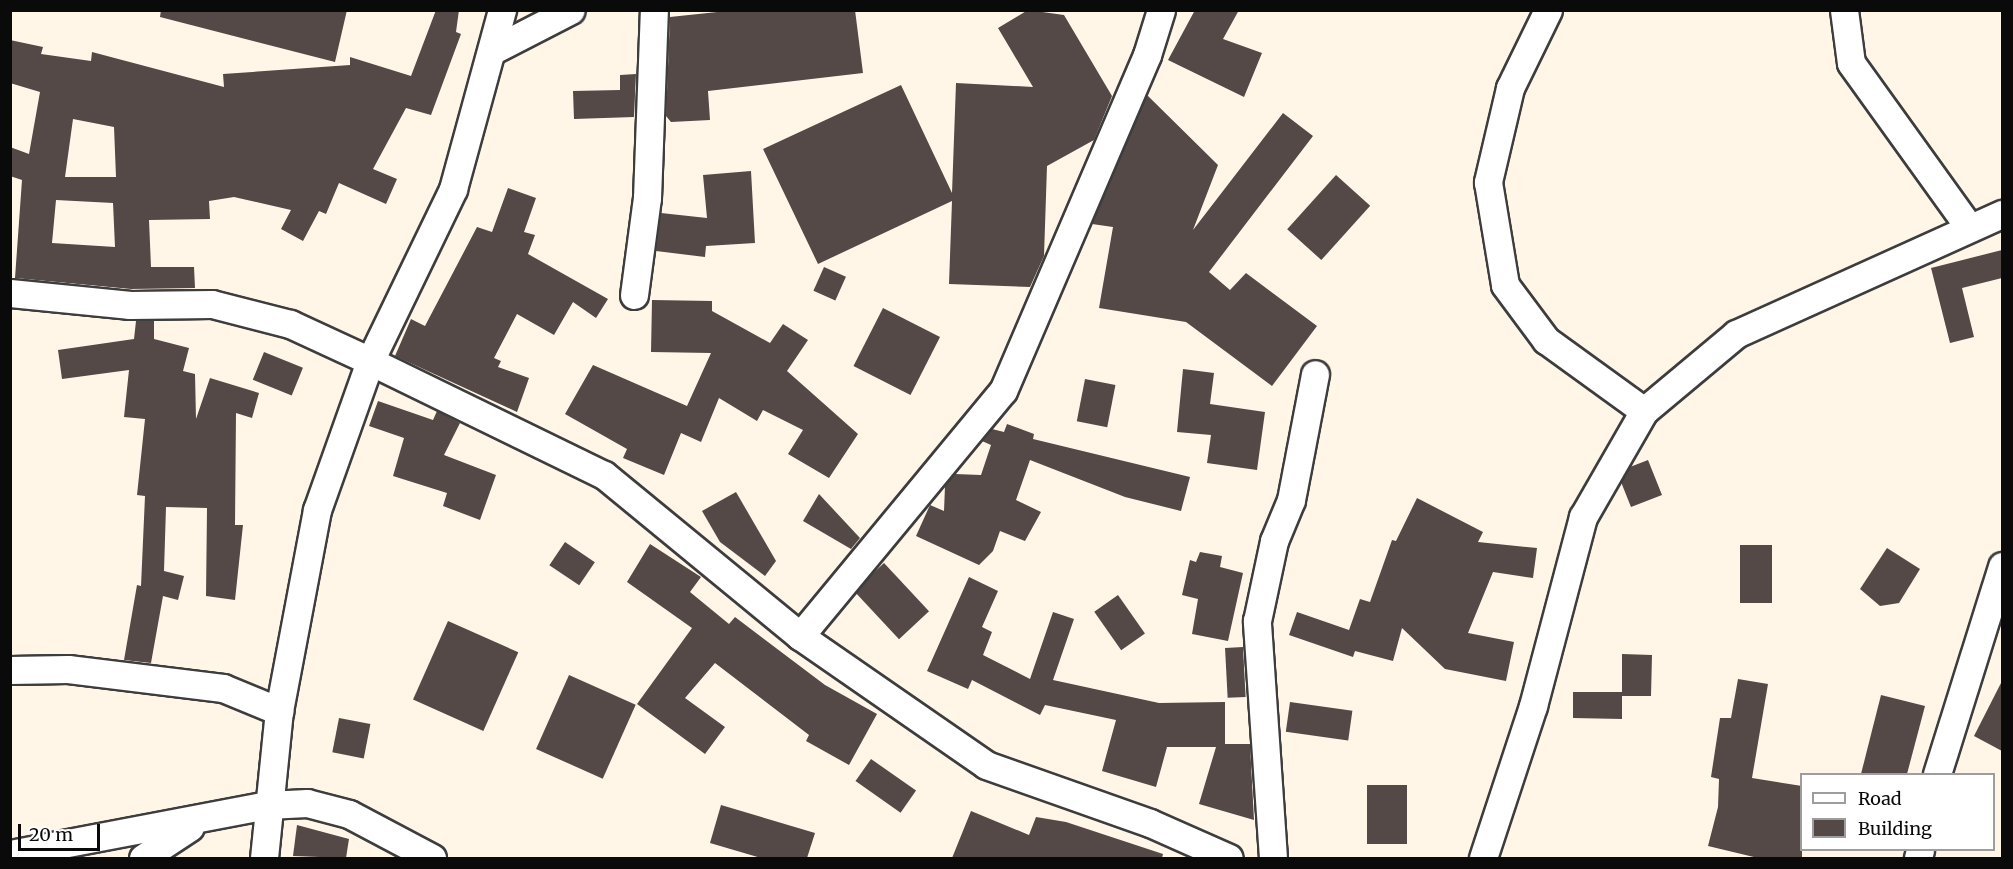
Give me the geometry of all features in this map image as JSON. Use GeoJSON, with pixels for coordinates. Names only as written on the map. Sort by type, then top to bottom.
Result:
{"type":"FeatureCollection","features":[{"type":"Feature","properties":{"kind":"street"},"geometry":{"type":"LineString","coordinates":[[264,858],[267,805],[279,711],[317,510],[370,361],[453,189],[495,49],[502,10]]}},
{"type":"Feature","properties":{"kind":"street"},"geometry":{"type":"LineString","coordinates":[[495,49],[571,10]]}},
{"type":"Feature","properties":{"kind":"street"},"geometry":{"type":"LineString","coordinates":[[634,294],[646,198],[654,10]]}},
{"type":"Feature","properties":{"kind":"street"},"geometry":{"type":"LineString","coordinates":[[800,636],[1003,391],[1161,10]]}},
{"type":"Feature","properties":{"kind":"street"},"geometry":{"type":"LineString","coordinates":[[1548,10],[1510,88],[1488,182],[1505,285],[1546,340],[1644,411]]}},
{"type":"Feature","properties":{"kind":"street"},"geometry":{"type":"LineString","coordinates":[[1844,10],[1851,63],[1968,226]]}},
{"type":"Feature","properties":{"kind":"street"},"geometry":{"type":"LineString","coordinates":[[1483,858],[1533,706],[1583,517],[1644,411],[1736,334],[1968,226],[2002,214]]}},
{"type":"Feature","properties":{"kind":"street"},"geometry":{"type":"LineString","coordinates":[[10,293],[130,305],[212,304],[290,324],[370,361],[604,475],[800,636],[986,765],[1150,824],[1229,858]]}},
{"type":"Feature","properties":{"kind":"street"},"geometry":{"type":"LineString","coordinates":[[1273,858],[1257,621],[1274,541],[1292,500],[1315,374]]}},
{"type":"Feature","properties":{"kind":"street"},"geometry":{"type":"LineString","coordinates":[[1937,773],[2002,566]]}},
{"type":"Feature","properties":{"kind":"street"},"geometry":{"type":"LineString","coordinates":[[10,670],[68,669],[223,688],[279,711]]}},
{"type":"Feature","properties":{"kind":"street"},"geometry":{"type":"LineString","coordinates":[[10,854],[201,820],[267,805],[307,803],[349,814],[432,858]]}},
{"type":"Feature","properties":{"kind":"street"},"geometry":{"type":"LineString","coordinates":[[143,858],[201,820]]}},
{"type":"Feature","properties":{"kind":"building"},"geometry":{"type":"Polygon","coordinates":[[[161,10],[347,10],[335,62],[160,17],[161,10]]]}},
{"type":"Feature","properties":{"kind":"building"},"geometry":{"type":"Polygon","coordinates":[[[436,10],[459,10],[456,32],[461,34],[431,115],[406,108],[373,169],[397,179],[386,204],[339,183],[326,214],[319,211],[303,241],[281,229],[291,210],[234,197],[209,201],[210,219],[149,220],[151,267],[194,267],[195,288],[131,289],[15,278],[22,180],[10,176],[10,147],[29,154],[40,92],[10,83],[10,40],[43,47],[41,54],[91,61],[92,52],[224,87],[223,74],[350,65],[350,57],[411,76],[436,10]],[[73,119],[65,177],[116,177],[114,127],[73,119]],[[56,200],[52,243],[115,247],[113,203],[56,200]]]}},
{"type":"Feature","properties":{"kind":"building"},"geometry":{"type":"Polygon","coordinates":[[[736,10],[855,10],[863,73],[708,91],[710,120],[671,122],[666,116],[670,17],[736,10]]]}},
{"type":"Feature","properties":{"kind":"building"},"geometry":{"type":"Polygon","coordinates":[[[1028,10],[1064,15],[1112,96],[1094,140],[1047,166],[1044,256],[1030,287],[949,284],[952,201],[818,264],[763,149],[901,85],[952,193],[956,83],[1033,87],[998,28],[1028,10]]]}},
{"type":"Feature","properties":{"kind":"building"},"geometry":{"type":"Polygon","coordinates":[[[1195,10],[1239,10],[1223,39],[1262,53],[1244,97],[1168,60],[1195,10]]]}},
{"type":"Feature","properties":{"kind":"building"},"geometry":{"type":"Polygon","coordinates":[[[636,74],[634,117],[574,119],[573,91],[620,90],[620,75],[636,74]]]}},
{"type":"Feature","properties":{"kind":"building"},"geometry":{"type":"Polygon","coordinates":[[[1147,95],[1218,165],[1193,230],[1283,113],[1313,136],[1209,272],[1230,290],[1246,273],[1317,326],[1272,386],[1186,322],[1099,308],[1113,227],[1092,224],[1147,95]]]}},
{"type":"Feature","properties":{"kind":"building"},"geometry":{"type":"Polygon","coordinates":[[[751,171],[755,243],[706,246],[705,257],[656,251],[661,213],[707,218],[703,175],[751,171]]]}},
{"type":"Feature","properties":{"kind":"building"},"geometry":{"type":"Polygon","coordinates":[[[1336,175],[1370,206],[1321,260],[1287,229],[1336,175]]]}},
{"type":"Feature","properties":{"kind":"building"},"geometry":{"type":"Polygon","coordinates":[[[508,188],[536,198],[524,232],[535,235],[528,254],[608,299],[596,318],[573,302],[554,335],[517,314],[494,358],[501,361],[498,367],[529,378],[517,412],[395,356],[411,319],[425,326],[477,227],[492,232],[508,188]]]}},
{"type":"Feature","properties":{"kind":"building"},"geometry":{"type":"Polygon","coordinates":[[[2002,250],[2002,278],[1962,288],[1974,337],[1950,343],[1931,268],[2002,250]]]}},
{"type":"Feature","properties":{"kind":"building"},"geometry":{"type":"Polygon","coordinates":[[[824,267],[846,277],[835,301],[813,291],[824,267]]]}},
{"type":"Feature","properties":{"kind":"building"},"geometry":{"type":"Polygon","coordinates":[[[652,300],[712,301],[712,311],[770,343],[783,324],[808,340],[787,371],[858,434],[829,478],[788,454],[803,430],[763,410],[757,421],[719,398],[701,442],[681,433],[664,475],[623,458],[627,449],[565,414],[593,365],[687,406],[711,353],[651,352],[652,300]]]}},
{"type":"Feature","properties":{"kind":"building"},"geometry":{"type":"Polygon","coordinates":[[[883,308],[940,337],[911,395],[853,366],[883,308]]]}},
{"type":"Feature","properties":{"kind":"building"},"geometry":{"type":"Polygon","coordinates":[[[154,320],[154,339],[189,348],[183,371],[195,374],[196,419],[210,378],[259,393],[252,418],[236,413],[235,525],[243,525],[235,600],[206,596],[207,508],[166,507],[164,571],[184,576],[178,600],[163,596],[151,663],[124,660],[137,585],[141,586],[145,496],[137,495],[145,419],[124,417],[129,370],[62,379],[58,350],[134,339],[136,321],[154,320]]]}},
{"type":"Feature","properties":{"kind":"building"},"geometry":{"type":"Polygon","coordinates":[[[264,352],[303,368],[292,396],[253,380],[264,352]]]}},
{"type":"Feature","properties":{"kind":"building"},"geometry":{"type":"Polygon","coordinates":[[[1183,369],[1214,373],[1210,404],[1265,412],[1257,470],[1207,463],[1211,435],[1177,432],[1183,369]]]}},
{"type":"Feature","properties":{"kind":"building"},"geometry":{"type":"Polygon","coordinates":[[[1085,379],[1115,385],[1107,427],[1077,421],[1085,379]]]}},
{"type":"Feature","properties":{"kind":"building"},"geometry":{"type":"Polygon","coordinates":[[[378,401],[433,420],[437,411],[460,423],[444,455],[496,475],[480,520],[443,506],[447,493],[393,476],[404,438],[369,426],[378,401]]]}},
{"type":"Feature","properties":{"kind":"building"},"geometry":{"type":"Polygon","coordinates":[[[1007,424],[1034,434],[1033,439],[1190,477],[1181,511],[1125,497],[1030,460],[1016,500],[1041,512],[1025,541],[1000,531],[993,551],[979,565],[916,536],[930,505],[944,511],[945,486],[955,474],[981,475],[991,445],[982,441],[992,429],[1004,432],[1007,424]]]}},
{"type":"Feature","properties":{"kind":"building"},"geometry":{"type":"Polygon","coordinates":[[[1648,460],[1662,495],[1631,507],[1621,482],[1630,467],[1648,460]]]}},
{"type":"Feature","properties":{"kind":"building"},"geometry":{"type":"Polygon","coordinates":[[[736,492],[776,561],[765,576],[720,542],[702,511],[736,492]]]}},
{"type":"Feature","properties":{"kind":"building"},"geometry":{"type":"Polygon","coordinates":[[[819,494],[860,538],[851,549],[803,521],[819,494]]]}},
{"type":"Feature","properties":{"kind":"building"},"geometry":{"type":"Polygon","coordinates":[[[1417,498],[1483,532],[1478,542],[1537,548],[1533,578],[1493,572],[1468,633],[1514,642],[1506,681],[1445,669],[1402,628],[1393,661],[1355,651],[1353,657],[1289,635],[1297,612],[1349,630],[1360,599],[1370,602],[1392,540],[1396,541],[1417,498]]]}},
{"type":"Feature","properties":{"kind":"building"},"geometry":{"type":"Polygon","coordinates":[[[565,542],[595,562],[579,585],[549,565],[565,542]]]}},
{"type":"Feature","properties":{"kind":"building"},"geometry":{"type":"Polygon","coordinates":[[[650,544],[701,577],[690,592],[729,624],[735,617],[825,685],[877,714],[849,765],[806,741],[809,735],[715,663],[685,698],[725,727],[705,754],[637,704],[692,628],[627,582],[650,544]]]}},
{"type":"Feature","properties":{"kind":"building"},"geometry":{"type":"Polygon","coordinates":[[[1740,545],[1772,545],[1772,603],[1740,603],[1740,545]]]}},
{"type":"Feature","properties":{"kind":"building"},"geometry":{"type":"Polygon","coordinates":[[[1887,548],[1920,569],[1899,603],[1880,606],[1860,589],[1887,548]]]}},
{"type":"Feature","properties":{"kind":"building"},"geometry":{"type":"Polygon","coordinates":[[[1200,552],[1222,556],[1220,567],[1243,573],[1228,641],[1192,634],[1198,599],[1182,595],[1190,560],[1196,562],[1200,552]]]}},
{"type":"Feature","properties":{"kind":"building"},"geometry":{"type":"Polygon","coordinates":[[[884,563],[929,611],[899,639],[854,591],[884,563]]]}},
{"type":"Feature","properties":{"kind":"building"},"geometry":{"type":"Polygon","coordinates":[[[969,577],[998,591],[982,627],[992,632],[983,655],[1030,679],[1053,612],[1074,619],[1053,680],[1159,703],[1225,702],[1225,744],[1250,744],[1254,820],[1199,804],[1216,747],[1167,747],[1156,787],[1102,771],[1116,720],[1045,705],[1040,715],[972,680],[968,689],[927,671],[969,577]]]}},
{"type":"Feature","properties":{"kind":"building"},"geometry":{"type":"Polygon","coordinates":[[[1118,595],[1145,634],[1121,650],[1094,612],[1118,595]]]}},
{"type":"Feature","properties":{"kind":"building"},"geometry":{"type":"Polygon","coordinates":[[[448,621],[518,652],[483,731],[413,700],[448,621]]]}},
{"type":"Feature","properties":{"kind":"building"},"geometry":{"type":"Polygon","coordinates":[[[1243,647],[1246,697],[1228,698],[1225,648],[1243,647]]]}},
{"type":"Feature","properties":{"kind":"building"},"geometry":{"type":"Polygon","coordinates":[[[1622,654],[1652,655],[1651,696],[1622,696],[1622,719],[1573,718],[1573,692],[1622,692],[1622,654]]]}},
{"type":"Feature","properties":{"kind":"building"},"geometry":{"type":"Polygon","coordinates":[[[569,675],[636,705],[603,779],[536,749],[569,675]]]}},
{"type":"Feature","properties":{"kind":"building"},"geometry":{"type":"Polygon","coordinates":[[[1738,679],[1768,684],[1752,778],[1800,786],[1800,851],[1802,851],[1802,858],[1758,858],[1708,846],[1718,807],[1719,779],[1711,777],[1720,718],[1731,718],[1738,679]]]}},
{"type":"Feature","properties":{"kind":"building"},"geometry":{"type":"Polygon","coordinates":[[[2002,681],[2002,751],[1974,736],[2002,681]]]}},
{"type":"Feature","properties":{"kind":"building"},"geometry":{"type":"Polygon","coordinates":[[[1881,695],[1925,706],[1907,773],[1861,773],[1881,695]]]}},
{"type":"Feature","properties":{"kind":"building"},"geometry":{"type":"Polygon","coordinates":[[[1290,702],[1352,711],[1348,740],[1286,732],[1290,702]]]}},
{"type":"Feature","properties":{"kind":"building"},"geometry":{"type":"Polygon","coordinates":[[[339,718],[370,724],[364,758],[332,752],[339,718]]]}},
{"type":"Feature","properties":{"kind":"building"},"geometry":{"type":"Polygon","coordinates":[[[871,759],[916,791],[901,813],[856,781],[871,759]]]}},
{"type":"Feature","properties":{"kind":"building"},"geometry":{"type":"Polygon","coordinates":[[[1367,785],[1407,785],[1407,844],[1367,844],[1367,785]]]}},
{"type":"Feature","properties":{"kind":"building"},"geometry":{"type":"Polygon","coordinates":[[[721,805],[815,833],[807,858],[761,858],[710,843],[721,805]]]}},
{"type":"Feature","properties":{"kind":"building"},"geometry":{"type":"Polygon","coordinates":[[[971,811],[1029,835],[1036,817],[1066,822],[1163,854],[1162,858],[952,858],[971,811]]]}},
{"type":"Feature","properties":{"kind":"building"},"geometry":{"type":"Polygon","coordinates":[[[297,825],[349,839],[346,858],[293,856],[297,825]]]}}]}
